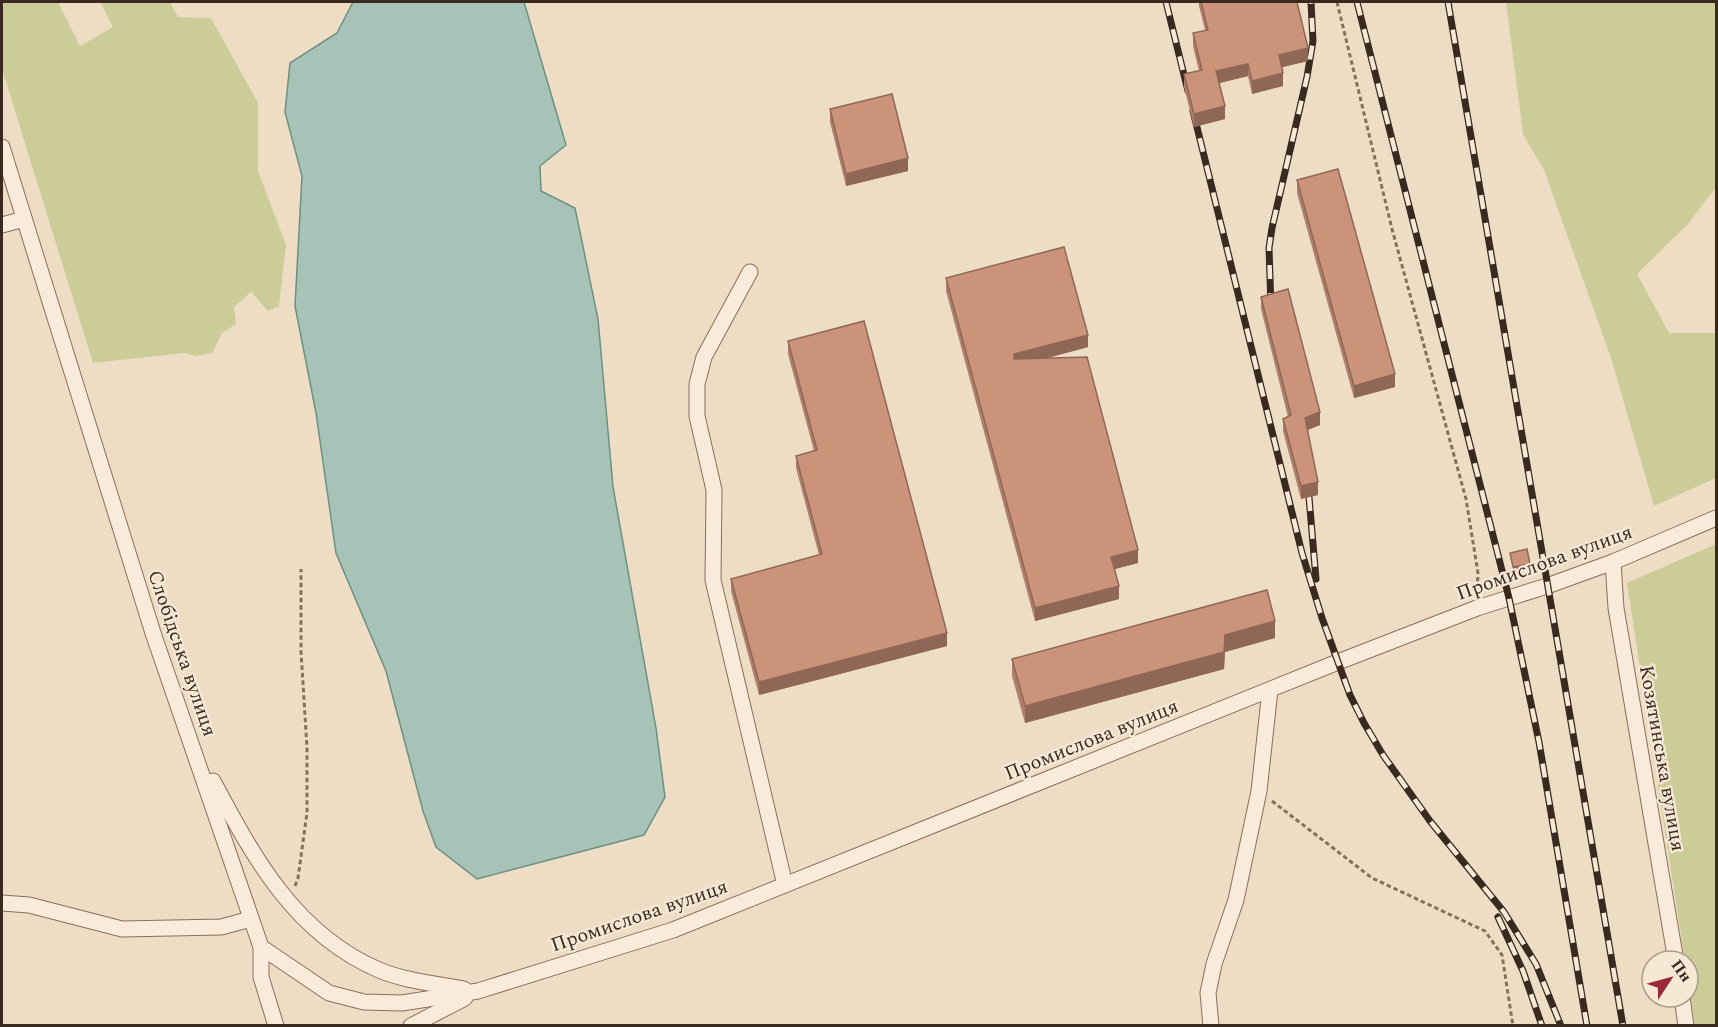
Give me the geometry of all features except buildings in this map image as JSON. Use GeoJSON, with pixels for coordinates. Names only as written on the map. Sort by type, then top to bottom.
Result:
{"type":"FeatureCollection","features":[{"type":"Feature","properties":{"kind":"street","name":"Слобідська вулиця"},"geometry":{"type":"LineString","coordinates":[[2,147],[153,633],[261,947],[261,977],[276,1026]]}},
{"type":"Feature","properties":{"kind":"street"},"geometry":{"type":"LineString","coordinates":[[2,225],[24,219]]}},
{"type":"Feature","properties":{"kind":"street"},"geometry":{"type":"LineString","coordinates":[[750,272],[704,357],[697,384],[697,416],[714,490],[713,579],[785,885]]}},
{"type":"Feature","properties":{"kind":"street","name":"Промислова вулиця"},"geometry":{"type":"LineString","coordinates":[[478,991],[673,930],[1477,608],[1613,562],[1716,519]]}},
{"type":"Feature","properties":{"kind":"street","name":"Козятинська вулиця"},"geometry":{"type":"LineString","coordinates":[[1613,562],[1617,608],[1674,949]]}},
{"type":"Feature","properties":{"kind":"street"},"geometry":{"type":"LineString","coordinates":[[1211,1026],[1208,993],[1214,964],[1236,900],[1258,791],[1270,690]]}},
{"type":"Feature","properties":{"kind":"street"},"geometry":{"type":"LineString","coordinates":[[184,722],[212,780],[257,862],[310,927],[341,950],[381,971],[424,982],[478,991]]}},
{"type":"Feature","properties":{"kind":"street"},"geometry":{"type":"LineString","coordinates":[[2,903],[29,905],[122,929],[221,927],[251,919]]}},
{"type":"Feature","properties":{"kind":"street"},"geometry":{"type":"LineString","coordinates":[[261,947],[329,993],[364,1002],[402,1003],[478,991]]}},
{"type":"Feature","properties":{"kind":"street"},"geometry":{"type":"LineString","coordinates":[[411,1026],[478,991]]}},
{"type":"Feature","properties":{"kind":"street"},"geometry":{"type":"LineString","coordinates":[[1684,1009],[1686,1026]]}},
{"type":"Feature","properties":{"kind":"path"},"geometry":{"type":"LineString","coordinates":[[1337,2],[1392,229],[1467,499],[1478,573],[1477,608]]}},
{"type":"Feature","properties":{"kind":"path"},"geometry":{"type":"LineString","coordinates":[[288,901],[298,878],[307,813],[307,748],[301,651],[301,569]]}},
{"type":"Feature","properties":{"kind":"path"},"geometry":{"type":"LineString","coordinates":[[1258,791],[1372,878],[1485,931],[1502,955],[1514,1026]]}},
{"type":"Feature","properties":{"kind":"green space"},"geometry":{"type":"Polygon","coordinates":[[[2,2],[58,2],[80,46],[113,27],[100,2],[170,2],[178,17],[211,18],[258,103],[258,171],[286,245],[279,306],[268,311],[251,292],[234,307],[236,324],[222,333],[212,353],[195,356],[184,353],[93,363],[2,69],[2,2]]]}},
{"type":"Feature","properties":{"kind":"green space"},"geometry":{"type":"Polygon","coordinates":[[[1506,2],[1716,2],[1716,187],[1688,224],[1637,274],[1669,333],[1716,333],[1716,478],[1654,506],[1611,358],[1544,170],[1523,134],[1506,2]]]}},
{"type":"Feature","properties":{"kind":"green space"},"geometry":{"type":"Polygon","coordinates":[[[1716,544],[1716,1025],[1695,1026],[1693,1009],[1700,1009],[1700,949],[1683,949],[1627,583],[1716,544]]]}},
{"type":"Feature","properties":{"kind":"shaded area"},"geometry":{"type":"Polygon","coordinates":[[[353,2],[524,2],[566,145],[540,166],[541,191],[575,208],[598,319],[613,487],[656,728],[665,797],[644,835],[477,879],[436,847],[423,811],[386,671],[336,553],[316,413],[295,306],[302,176],[285,112],[290,63],[337,33],[353,2]]]}},
{"type":"Feature","properties":{"kind":"railway"},"geometry":{"type":"LineString","coordinates":[[1166,2],[1188,91]]}},
{"type":"Feature","properties":{"kind":"railway"},"geometry":{"type":"LineString","coordinates":[[1271,307],[1269,248],[1307,77],[1313,41],[1311,2]]}},
{"type":"Feature","properties":{"kind":"railway"},"geometry":{"type":"LineString","coordinates":[[1357,2],[1509,598],[1539,742],[1587,1026]]}},
{"type":"Feature","properties":{"kind":"railway"},"geometry":{"type":"LineString","coordinates":[[1448,2],[1623,1026]]}},
{"type":"Feature","properties":{"kind":"railway"},"geometry":{"type":"LineString","coordinates":[[1193,111],[1302,553],[1322,618],[1350,695],[1383,755],[1430,821],[1504,912],[1536,964],[1561,1026]]}},
{"type":"Feature","properties":{"kind":"railway"},"geometry":{"type":"LineString","coordinates":[[1309,497],[1316,579]]}},
{"type":"Feature","properties":{"kind":"railway"},"geometry":{"type":"LineString","coordinates":[[1498,917],[1523,971],[1542,1026]]}}]}
